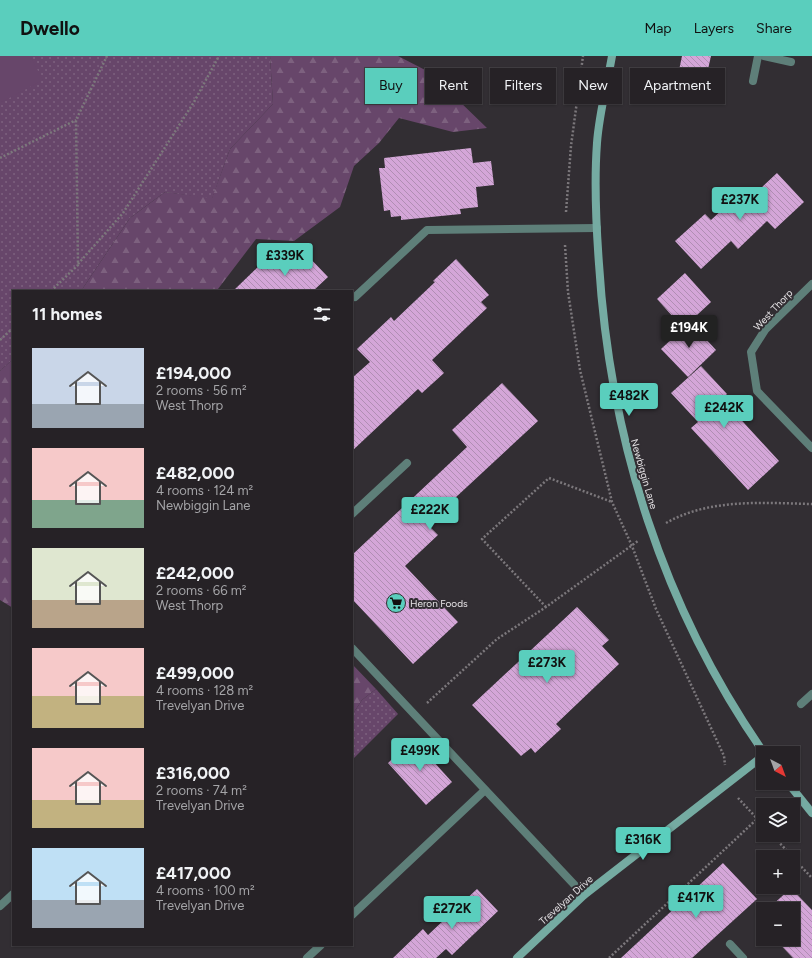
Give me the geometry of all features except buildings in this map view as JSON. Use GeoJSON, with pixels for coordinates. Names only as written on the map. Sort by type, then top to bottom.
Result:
{"type":"FeatureCollection","features":[{"type":"Feature","properties":{"kind":"street","name":"Newbiggin Lane"},"geometry":{"type":"LineString","coordinates":[[612,56],[597,142],[597,228],[602,314],[613,388],[627,454],[650,532],[682,607],[708,662],[735,711],[759,746]]}},
{"type":"Feature","properties":{"kind":"street"},"geometry":{"type":"LineString","coordinates":[[753,81],[758,56]]}},
{"type":"Feature","properties":{"kind":"street"},"geometry":{"type":"LineString","coordinates":[[764,56],[791,62]]}},
{"type":"Feature","properties":{"kind":"street"},"geometry":{"type":"LineString","coordinates":[[355,297],[427,230],[597,228]]}},
{"type":"Feature","properties":{"kind":"street","name":"West Thorp"},"geometry":{"type":"LineString","coordinates":[[812,284],[766,330],[751,352],[756,391],[812,448]]}},
{"type":"Feature","properties":{"kind":"street"},"geometry":{"type":"LineString","coordinates":[[353,513],[407,463]]}},
{"type":"Feature","properties":{"kind":"street"},"geometry":{"type":"LineString","coordinates":[[353,649],[584,894]]}},
{"type":"Feature","properties":{"kind":"street"},"geometry":{"type":"LineString","coordinates":[[801,704],[812,694]]}},
{"type":"Feature","properties":{"kind":"street","name":"Trevelyan Drive"},"geometry":{"type":"LineString","coordinates":[[517,958],[584,894],[756,761]]}},
{"type":"Feature","properties":{"kind":"street"},"geometry":{"type":"LineString","coordinates":[[353,914],[486,790]]}},
{"type":"Feature","properties":{"kind":"street"},"geometry":{"type":"LineString","coordinates":[[794,790],[812,813]]}},
{"type":"Feature","properties":{"kind":"street"},"geometry":{"type":"LineString","coordinates":[[0,906],[12,895]]}},
{"type":"Feature","properties":{"kind":"street"},"geometry":{"type":"LineString","coordinates":[[730,944],[743,958]]}},
{"type":"Feature","properties":{"kind":"street"},"geometry":{"type":"LineString","coordinates":[[307,958],[320,946]]}},
{"type":"Feature","properties":{"kind":"path"},"geometry":{"type":"LineString","coordinates":[[78,265],[76,120],[107,56]]}},
{"type":"Feature","properties":{"kind":"path"},"geometry":{"type":"LineString","coordinates":[[52,290],[78,265],[123,213],[194,102],[219,56]]}},
{"type":"Feature","properties":{"kind":"path"},"geometry":{"type":"LineString","coordinates":[[0,158],[76,120]]}},
{"type":"Feature","properties":{"kind":"path"},"geometry":{"type":"LineString","coordinates":[[0,340],[12,329]]}},
{"type":"Feature","properties":{"kind":"path"},"geometry":{"type":"LineString","coordinates":[[546,607],[482,539],[549,478],[612,502]]}},
{"type":"Feature","properties":{"kind":"path"},"geometry":{"type":"LineString","coordinates":[[415,714],[497,639],[546,607],[650,532],[677,517],[728,503],[812,504]]}},
{"type":"Feature","properties":{"kind":"path"},"geometry":{"type":"LineString","coordinates":[[726,785],[756,818]]}},
{"type":"Feature","properties":{"kind":"path"},"geometry":{"type":"LineString","coordinates":[[609,958],[756,820]]}},
{"type":"Feature","properties":{"kind":"path"},"geometry":{"type":"LineString","coordinates":[[779,842],[786,850]]}},
{"type":"Feature","properties":{"kind":"path"},"geometry":{"type":"LineString","coordinates":[[800,865],[812,878]]}},
{"type":"Feature","properties":{"kind":"green space"},"geometry":{"type":"Polygon","coordinates":[[[0,56],[270,56],[273,104],[230,149],[212,199],[165,192],[130,218],[82,290],[12,290],[12,360],[0,371],[0,56]]]}},
{"type":"Feature","properties":{"kind":"green space"},"geometry":{"type":"Polygon","coordinates":[[[0,56],[30,56],[43,80],[0,103],[0,56]]]}},
{"type":"Feature","properties":{"kind":"green space"},"geometry":{"type":"Polygon","coordinates":[[[270,56],[398,56],[425,70],[425,104],[462,104],[487,128],[453,132],[399,118],[379,143],[354,166],[340,207],[294,241],[256,239],[218,289],[82,290],[130,218],[165,192],[212,198],[230,149],[273,104],[270,56]]]}},
{"type":"Feature","properties":{"kind":"green space"},"geometry":{"type":"Polygon","coordinates":[[[12,360],[12,607],[0,600],[0,371],[12,360]]]}},
{"type":"Feature","properties":{"kind":"green space"},"geometry":{"type":"Polygon","coordinates":[[[353,665],[376,689],[362,700],[353,714],[353,665]]]}},
{"type":"Feature","properties":{"kind":"green space"},"geometry":{"type":"Polygon","coordinates":[[[376,689],[398,714],[353,759],[353,714],[362,700],[376,689]]]}},
{"type":"Feature","properties":{"kind":"place","name":"Heron Foods"},"geometry":{"type":"Point","coordinates":[396,603]}}]}
